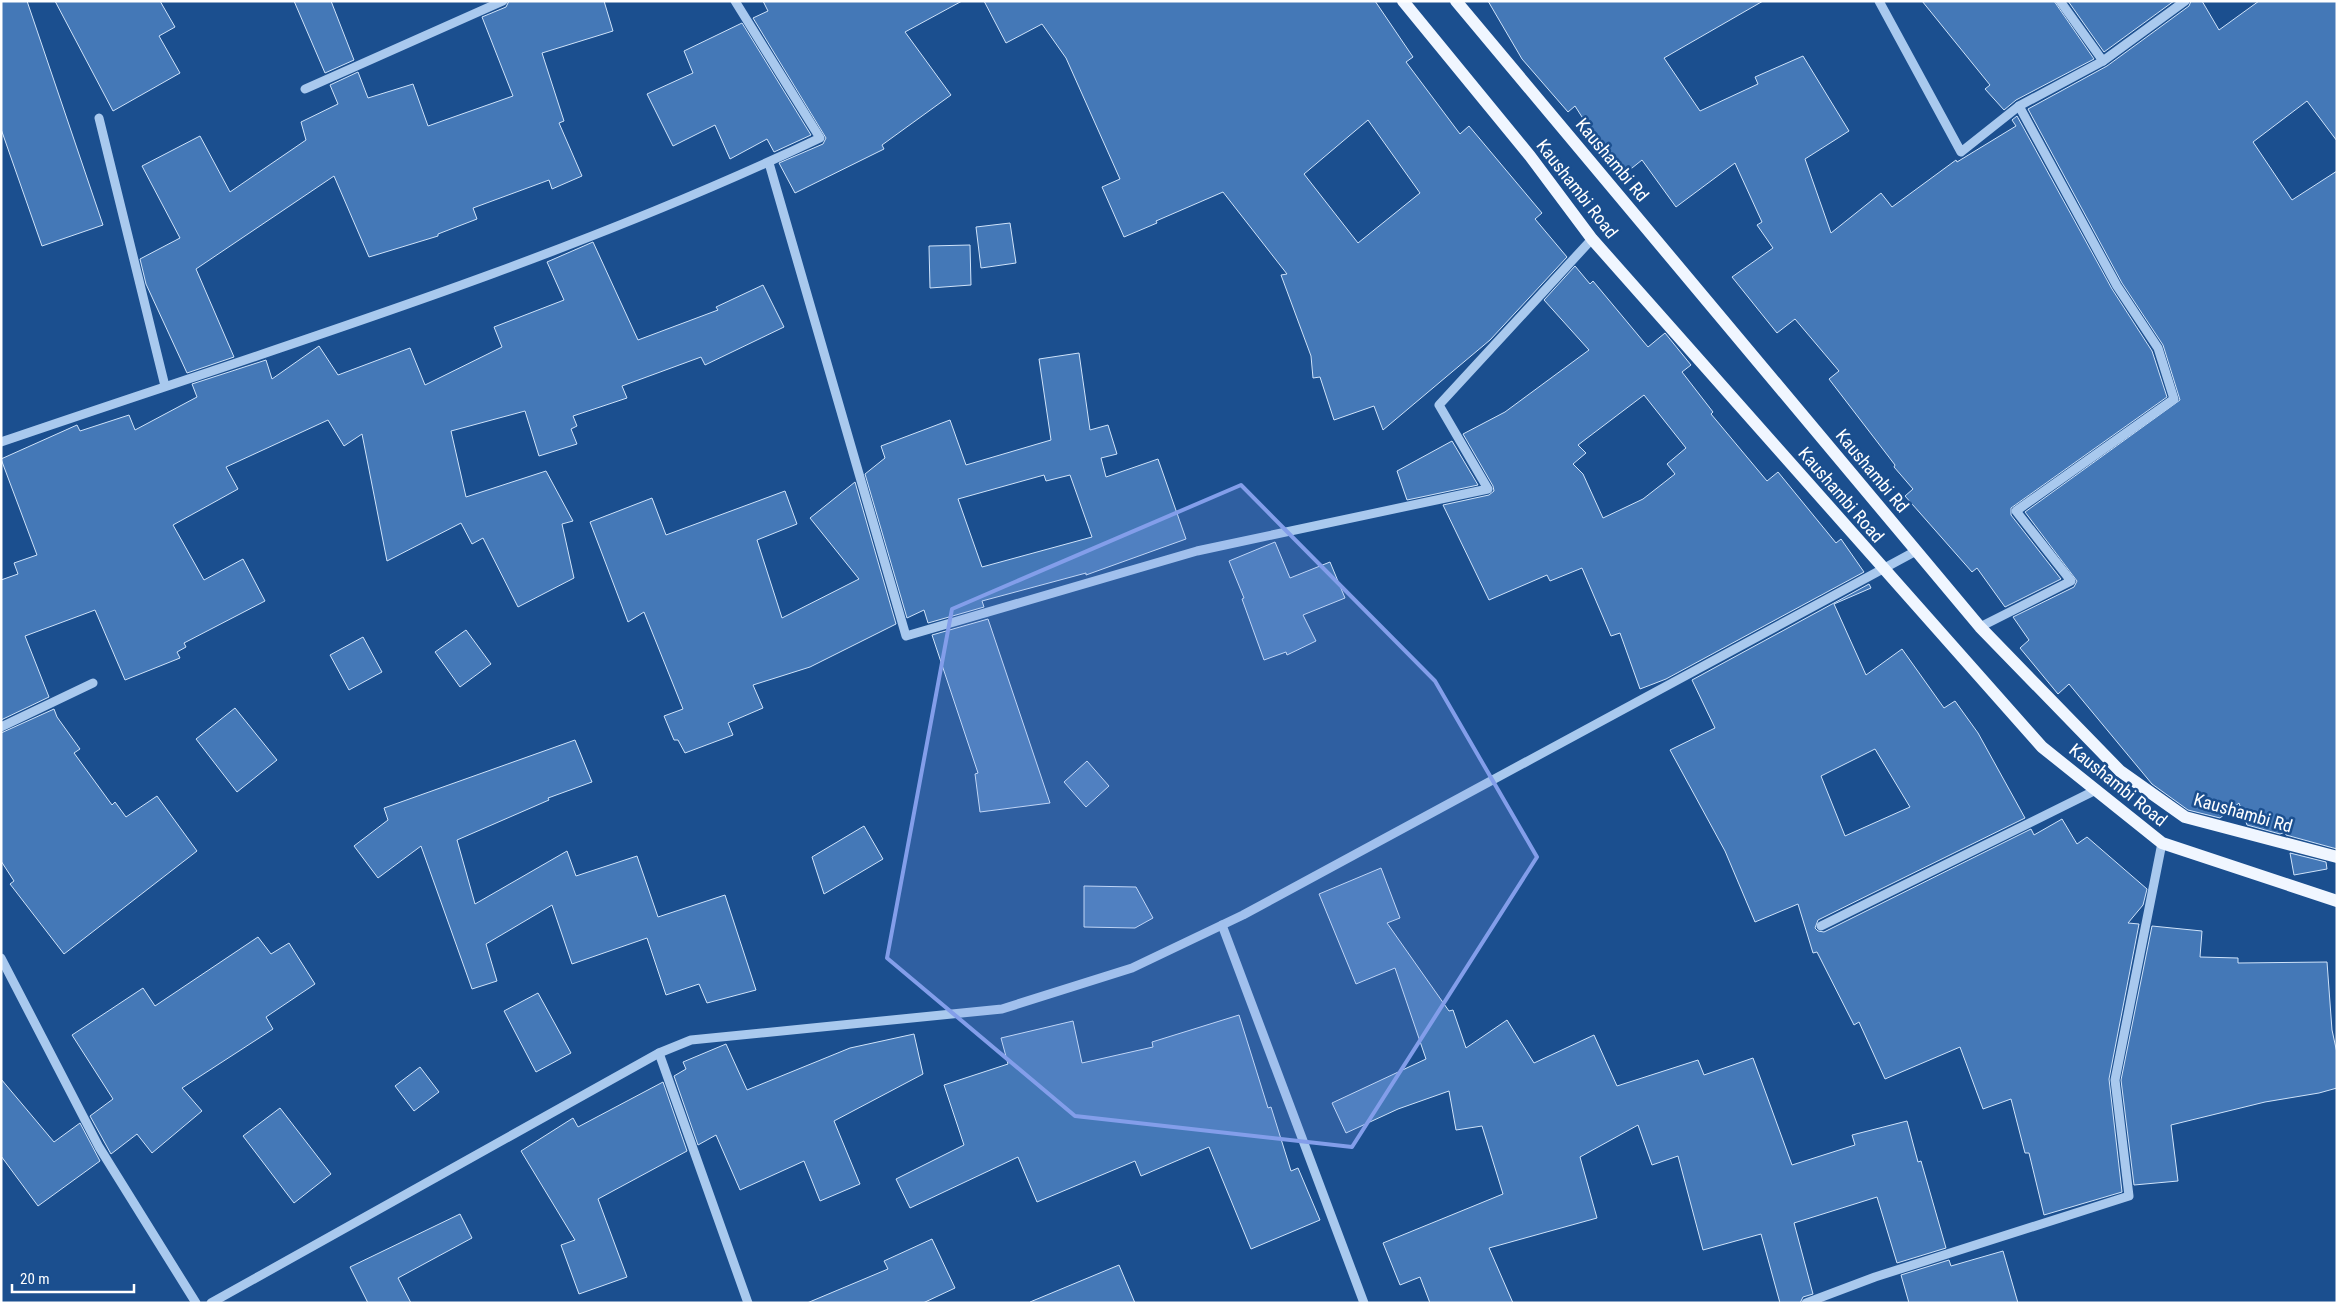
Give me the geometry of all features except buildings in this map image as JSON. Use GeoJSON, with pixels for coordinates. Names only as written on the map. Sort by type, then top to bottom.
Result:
{"type":"FeatureCollection","features":[{"type":"Feature","properties":{"kind":"main road","name":"Kaushambi Road"},"geometry":{"type":"LineString","coordinates":[[1403,1],[1530,156],[1592,239],[1883,570],[2042,747],[2162,844],[2337,901]]}},
{"type":"Feature","properties":{"kind":"main road","name":"Kaushambi Rd"},"geometry":{"type":"LineString","coordinates":[[1456,1],[1980,627],[2120,771],[2185,817],[2337,857]]}},
{"type":"Feature","properties":{"kind":"street"},"geometry":{"type":"LineString","coordinates":[[305,89],[503,1]]}},
{"type":"Feature","properties":{"kind":"street"},"geometry":{"type":"LineString","coordinates":[[1,442],[549,254],[770,162],[820,138],[735,1]]}},
{"type":"Feature","properties":{"kind":"street"},"geometry":{"type":"LineString","coordinates":[[1879,1],[1961,152],[2019,106],[2103,61],[2185,1]]}},
{"type":"Feature","properties":{"kind":"street"},"geometry":{"type":"LineString","coordinates":[[2060,1],[2103,61]]}},
{"type":"Feature","properties":{"kind":"street"},"geometry":{"type":"LineString","coordinates":[[1980,627],[2071,580],[2016,512],[2174,399],[2158,348],[2117,286],[2019,106]]}},
{"type":"Feature","properties":{"kind":"street"},"geometry":{"type":"LineString","coordinates":[[99,118],[164,386]]}},
{"type":"Feature","properties":{"kind":"street"},"geometry":{"type":"LineString","coordinates":[[770,162],[906,636],[1197,551],[1488,489],[1439,405],[1592,239]]}},
{"type":"Feature","properties":{"kind":"street"},"geometry":{"type":"LineString","coordinates":[[211,1303],[659,1053],[691,1040],[1002,1009],[1132,968],[1222,925],[1916,551]]}},
{"type":"Feature","properties":{"kind":"street"},"geometry":{"type":"LineString","coordinates":[[1,727],[93,683]]}},
{"type":"Feature","properties":{"kind":"street"},"geometry":{"type":"LineString","coordinates":[[1821,926],[2096,790]]}},
{"type":"Feature","properties":{"kind":"street"},"geometry":{"type":"LineString","coordinates":[[1806,1303],[1875,1277],[2129,1196],[2115,1080],[2162,844]]}},
{"type":"Feature","properties":{"kind":"street"},"geometry":{"type":"LineString","coordinates":[[1222,925],[1364,1303]]}},
{"type":"Feature","properties":{"kind":"street"},"geometry":{"type":"LineString","coordinates":[[1,958],[99,1147],[196,1303]]}},
{"type":"Feature","properties":{"kind":"street"},"geometry":{"type":"LineString","coordinates":[[659,1053],[748,1303]]}},
{"type":"Feature","properties":{"kind":"highlighted area"},"geometry":{"type":"Polygon","coordinates":[[[1241,485],[1435,681],[1537,857],[1352,1147],[1075,1116],[887,958],[952,609],[1241,485]]]}}]}
